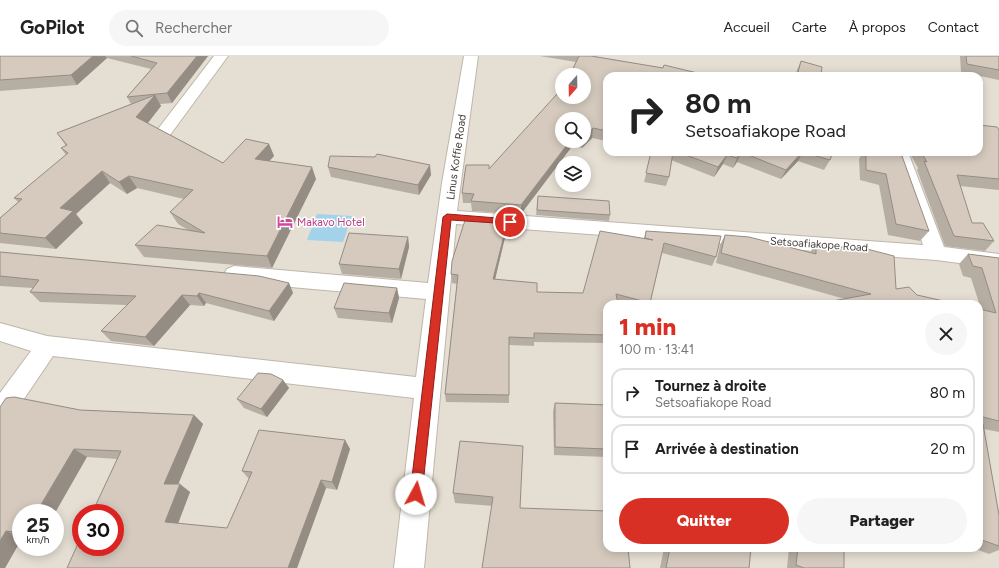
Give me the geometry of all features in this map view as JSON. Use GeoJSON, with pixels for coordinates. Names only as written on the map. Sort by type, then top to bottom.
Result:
{"type":"FeatureCollection","features":[{"type":"Feature","properties":{"kind":"street"},"geometry":{"type":"LineString","coordinates":[[164,132],[221,56]]}},
{"type":"Feature","properties":{"kind":"street","name":"Linus Koffie Road"},"geometry":{"type":"LineString","coordinates":[[409,568],[427,389],[447,217],[471,56]]}},
{"type":"Feature","properties":{"kind":"street"},"geometry":{"type":"LineString","coordinates":[[901,156],[936,253]]}},
{"type":"Feature","properties":{"kind":"street","name":"Setsoafiakope Road"},"geometry":{"type":"LineString","coordinates":[[447,217],[936,253],[999,261]]}},
{"type":"Feature","properties":{"kind":"street"},"geometry":{"type":"LineString","coordinates":[[216,273],[438,292]]}},
{"type":"Feature","properties":{"kind":"street"},"geometry":{"type":"LineString","coordinates":[[0,332],[47,346],[427,389]]}},
{"type":"Feature","properties":{"kind":"street"},"geometry":{"type":"LineString","coordinates":[[0,413],[47,346]]}},
{"type":"Feature","properties":{"kind":"shaded area"},"geometry":{"type":"Polygon","coordinates":[[[0,56],[999,56],[999,568],[0,568],[0,56]]]}},
{"type":"Feature","properties":{"kind":"water"},"geometry":{"type":"Polygon","coordinates":[[[317,214],[352,216],[343,242],[307,240],[317,214]]]}},
{"type":"Feature","properties":{"kind":"building"},"geometry":{"type":"Polygon","coordinates":[[[0,56],[93,56],[71,75],[0,80],[0,56]]]}},
{"type":"Feature","properties":{"kind":"building"},"geometry":{"type":"Polygon","coordinates":[[[131,56],[197,56],[167,93],[127,97],[157,63],[131,56]]]}},
{"type":"Feature","properties":{"kind":"building"},"geometry":{"type":"Polygon","coordinates":[[[579,56],[591,56],[663,68],[664,65],[693,72],[603,72],[603,130],[593,128],[591,130],[591,112],[555,112],[555,148],[565,148],[559,156],[555,156],[555,161],[521,205],[471,201],[474,194],[462,193],[466,165],[489,165],[489,169],[555,96],[555,104],[591,104],[591,68],[573,68],[579,56]]]}},
{"type":"Feature","properties":{"kind":"building"},"geometry":{"type":"Polygon","coordinates":[[[966,56],[999,56],[999,70],[967,64],[966,56]]]}},
{"type":"Feature","properties":{"kind":"building"},"geometry":{"type":"Polygon","coordinates":[[[801,61],[822,67],[821,72],[798,72],[801,61]]]}},
{"type":"Feature","properties":{"kind":"building"},"geometry":{"type":"Polygon","coordinates":[[[155,95],[136,117],[223,163],[246,139],[269,144],[255,159],[312,167],[267,256],[135,245],[157,225],[205,233],[170,212],[193,190],[129,176],[119,182],[102,171],[60,208],[73,211],[45,238],[0,233],[0,218],[22,199],[14,198],[68,153],[61,148],[67,145],[57,133],[155,95]]]}},
{"type":"Feature","properties":{"kind":"building"},"geometry":{"type":"Polygon","coordinates":[[[983,125],[997,127],[999,130],[999,179],[957,175],[972,223],[983,223],[994,241],[954,236],[924,161],[927,162],[923,156],[983,156],[983,125]]]}},
{"type":"Feature","properties":{"kind":"building"},"geometry":{"type":"Polygon","coordinates":[[[377,154],[430,165],[418,185],[328,167],[330,156],[375,157],[377,154]]]}},
{"type":"Feature","properties":{"kind":"building"},"geometry":{"type":"Polygon","coordinates":[[[650,156],[672,156],[669,177],[646,173],[650,156]]]}},
{"type":"Feature","properties":{"kind":"building"},"geometry":{"type":"Polygon","coordinates":[[[689,156],[726,156],[718,167],[689,156]]]}},
{"type":"Feature","properties":{"kind":"building"},"geometry":{"type":"Polygon","coordinates":[[[751,156],[798,156],[786,170],[751,156]]]}},
{"type":"Feature","properties":{"kind":"building"},"geometry":{"type":"Polygon","coordinates":[[[816,156],[832,156],[830,160],[816,156]]]}},
{"type":"Feature","properties":{"kind":"building"},"geometry":{"type":"Polygon","coordinates":[[[866,156],[902,156],[929,231],[896,224],[886,174],[866,170],[866,156]]]}},
{"type":"Feature","properties":{"kind":"building"},"geometry":{"type":"Polygon","coordinates":[[[538,196],[609,201],[610,215],[537,210],[538,196]]]}},
{"type":"Feature","properties":{"kind":"building"},"geometry":{"type":"Polygon","coordinates":[[[466,217],[508,220],[493,279],[537,283],[537,292],[583,293],[600,231],[653,240],[645,238],[646,231],[721,236],[716,257],[664,243],[651,300],[639,300],[616,294],[617,300],[603,300],[603,335],[534,333],[534,338],[509,337],[509,395],[445,394],[458,275],[451,274],[452,261],[466,217]]]}},
{"type":"Feature","properties":{"kind":"building"},"geometry":{"type":"Polygon","coordinates":[[[349,233],[408,237],[399,269],[339,264],[349,233]]]}},
{"type":"Feature","properties":{"kind":"building"},"geometry":{"type":"Polygon","coordinates":[[[725,235],[749,237],[816,254],[816,242],[867,252],[867,249],[894,256],[896,289],[909,287],[917,295],[939,300],[838,300],[871,294],[721,253],[725,235]]]}},
{"type":"Feature","properties":{"kind":"building"},"geometry":{"type":"Polygon","coordinates":[[[0,252],[259,276],[289,283],[269,311],[199,293],[197,296],[182,295],[145,337],[101,331],[136,296],[30,292],[39,280],[0,276],[0,252]]]}},
{"type":"Feature","properties":{"kind":"building"},"geometry":{"type":"Polygon","coordinates":[[[968,254],[999,258],[999,421],[983,417],[983,310],[996,313],[982,268],[973,266],[968,254]]]}},
{"type":"Feature","properties":{"kind":"building"},"geometry":{"type":"Polygon","coordinates":[[[344,283],[397,288],[389,313],[334,308],[344,283]]]}},
{"type":"Feature","properties":{"kind":"building"},"geometry":{"type":"Polygon","coordinates":[[[258,373],[271,374],[283,380],[261,409],[237,399],[258,373]]]}},
{"type":"Feature","properties":{"kind":"building"},"geometry":{"type":"Polygon","coordinates":[[[14,397],[80,410],[194,415],[164,484],[180,484],[165,522],[227,528],[252,472],[242,471],[259,430],[345,440],[332,482],[321,480],[288,568],[67,568],[72,556],[124,556],[124,504],[96,504],[121,451],[74,449],[41,504],[12,504],[12,532],[6,531],[0,541],[0,407],[6,398],[14,397]]]}},
{"type":"Feature","properties":{"kind":"building"},"geometry":{"type":"Polygon","coordinates":[[[555,403],[603,405],[603,449],[555,447],[555,403]]]}},
{"type":"Feature","properties":{"kind":"building"},"geometry":{"type":"Polygon","coordinates":[[[983,424],[999,515],[999,546],[983,540],[983,424]]]}},
{"type":"Feature","properties":{"kind":"building"},"geometry":{"type":"Polygon","coordinates":[[[460,441],[523,446],[520,508],[603,511],[603,552],[628,552],[630,568],[482,568],[493,497],[453,493],[460,441]]]}},
{"type":"Feature","properties":{"kind":"building"},"geometry":{"type":"Polygon","coordinates":[[[669,552],[751,552],[749,568],[666,568],[669,552]]]}},
{"type":"Feature","properties":{"kind":"building"},"geometry":{"type":"Polygon","coordinates":[[[798,552],[844,552],[844,568],[804,568],[796,565],[798,552]]]}},
{"type":"Feature","properties":{"kind":"place","name":"Makavo Hotel"},"geometry":{"type":"Point","coordinates":[285,222]}},
{"type":"Feature","properties":{"kind":"route"},"geometry":{"type":"LineString","coordinates":[[416,494],[447,217],[510,222]]}}]}
